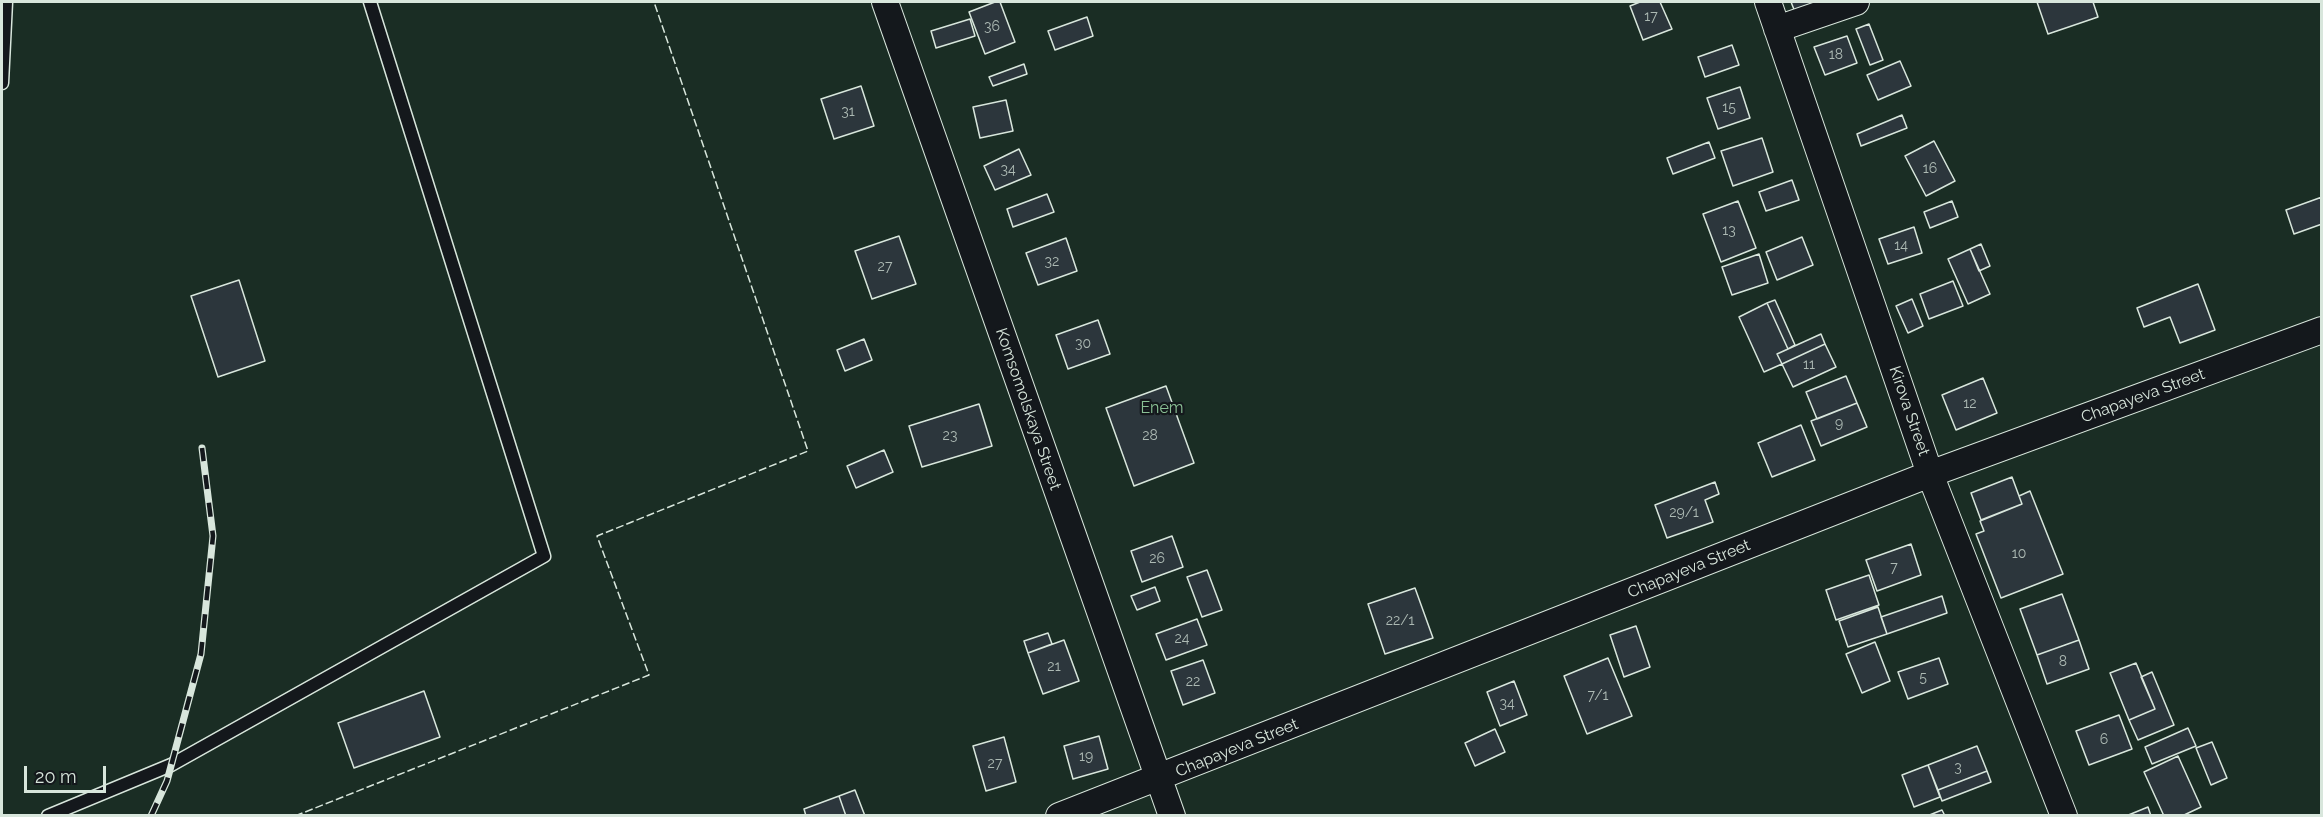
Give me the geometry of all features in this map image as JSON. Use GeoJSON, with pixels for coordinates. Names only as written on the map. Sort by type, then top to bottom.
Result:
{"type":"FeatureCollection","features":[{"type":"Feature","properties":{"kind":"street","name":"Komsomolskaya Street"},"geometry":{"type":"LineString","coordinates":[[885,2],[1172,816]]}},
{"type":"Feature","properties":{"kind":"street","name":"Kirova Street"},"geometry":{"type":"LineString","coordinates":[[1768,2],[1930,474],[2064,816]]}},
{"type":"Feature","properties":{"kind":"street"},"geometry":{"type":"LineString","coordinates":[[1778,29],[1856,2]]}},
{"type":"Feature","properties":{"kind":"street","name":"Chapayeva Street"},"geometry":{"type":"LineString","coordinates":[[1059,816],[1930,474],[2322,330]]}},
{"type":"Feature","properties":{"kind":"lane"},"geometry":{"type":"LineString","coordinates":[[2,83],[6,2]]}},
{"type":"Feature","properties":{"kind":"lane"},"geometry":{"type":"LineString","coordinates":[[48,816],[171,765],[544,556],[370,2]]}},
{"type":"Feature","properties":{"kind":"green space","name":"Enem"},"geometry":{"type":"Polygon","coordinates":[[[2,2],[2321,2],[2321,815],[2,816],[2,2]]]}},
{"type":"Feature","properties":{"kind":"building"},"geometry":{"type":"Polygon","coordinates":[[[1000,2],[1015,42],[985,54],[969,12],[1000,2]]]}},
{"type":"Feature","properties":{"kind":"building"},"geometry":{"type":"Polygon","coordinates":[[[1640,2],[1660,2],[1672,29],[1643,40],[1630,6],[1640,2]]]}},
{"type":"Feature","properties":{"kind":"building"},"geometry":{"type":"Polygon","coordinates":[[[1791,2],[1828,2],[1795,12],[1791,2]]]}},
{"type":"Feature","properties":{"kind":"building"},"geometry":{"type":"Polygon","coordinates":[[[2037,2],[2093,2],[2098,17],[2048,34],[2037,2]]]}},
{"type":"Feature","properties":{"kind":"building"},"geometry":{"type":"Polygon","coordinates":[[[1087,17],[1093,36],[1055,50],[1048,31],[1087,17]]]}},
{"type":"Feature","properties":{"kind":"building"},"geometry":{"type":"Polygon","coordinates":[[[970,19],[975,36],[936,48],[931,31],[970,19]]]}},
{"type":"Feature","properties":{"kind":"building"},"geometry":{"type":"Polygon","coordinates":[[[1869,24],[1883,60],[1870,65],[1856,29],[1869,24]]]}},
{"type":"Feature","properties":{"kind":"building"},"geometry":{"type":"Polygon","coordinates":[[[1847,36],[1857,63],[1825,75],[1814,47],[1847,36]]]}},
{"type":"Feature","properties":{"kind":"building"},"geometry":{"type":"Polygon","coordinates":[[[1732,45],[1739,65],[1705,77],[1698,57],[1732,45]]]}},
{"type":"Feature","properties":{"kind":"building"},"geometry":{"type":"Polygon","coordinates":[[[1900,61],[1911,86],[1878,100],[1867,75],[1900,61]]]}},
{"type":"Feature","properties":{"kind":"building"},"geometry":{"type":"Polygon","coordinates":[[[1024,64],[1027,74],[993,86],[989,77],[1024,64]]]}},
{"type":"Feature","properties":{"kind":"building"},"geometry":{"type":"Polygon","coordinates":[[[861,86],[874,126],[834,139],[821,99],[861,86]]]}},
{"type":"Feature","properties":{"kind":"building"},"geometry":{"type":"Polygon","coordinates":[[[1740,87],[1750,118],[1718,129],[1707,98],[1740,87]]]}},
{"type":"Feature","properties":{"kind":"building"},"geometry":{"type":"Polygon","coordinates":[[[1006,100],[1013,131],[980,138],[973,107],[1006,100]]]}},
{"type":"Feature","properties":{"kind":"building"},"geometry":{"type":"Polygon","coordinates":[[[1902,115],[1907,128],[1861,146],[1857,134],[1902,115]]]}},
{"type":"Feature","properties":{"kind":"building"},"geometry":{"type":"Polygon","coordinates":[[[1762,138],[1773,172],[1733,186],[1721,151],[1762,138]]]}},
{"type":"Feature","properties":{"kind":"building"},"geometry":{"type":"Polygon","coordinates":[[[1934,141],[1955,181],[1926,196],[1905,156],[1934,141]]]}},
{"type":"Feature","properties":{"kind":"building"},"geometry":{"type":"Polygon","coordinates":[[[1709,142],[1715,158],[1673,174],[1667,158],[1709,142]]]}},
{"type":"Feature","properties":{"kind":"building"},"geometry":{"type":"Polygon","coordinates":[[[1019,149],[1031,175],[995,190],[984,166],[1019,149]]]}},
{"type":"Feature","properties":{"kind":"building"},"geometry":{"type":"Polygon","coordinates":[[[1792,180],[1799,200],[1766,211],[1759,192],[1792,180]]]}},
{"type":"Feature","properties":{"kind":"building"},"geometry":{"type":"Polygon","coordinates":[[[1047,194],[1054,212],[1013,227],[1007,209],[1047,194]]]}},
{"type":"Feature","properties":{"kind":"building"},"geometry":{"type":"Polygon","coordinates":[[[2322,197],[2322,224],[2294,234],[2286,210],[2322,197]]]}},
{"type":"Feature","properties":{"kind":"building"},"geometry":{"type":"Polygon","coordinates":[[[1738,201],[1756,248],[1721,262],[1703,214],[1738,201]]]}},
{"type":"Feature","properties":{"kind":"building"},"geometry":{"type":"Polygon","coordinates":[[[1952,201],[1958,217],[1930,228],[1924,212],[1952,201]]]}},
{"type":"Feature","properties":{"kind":"building"},"geometry":{"type":"Polygon","coordinates":[[[1914,227],[1922,253],[1888,264],[1879,239],[1914,227]]]}},
{"type":"Feature","properties":{"kind":"building"},"geometry":{"type":"Polygon","coordinates":[[[899,236],[916,284],[872,299],[855,251],[899,236]]]}},
{"type":"Feature","properties":{"kind":"building"},"geometry":{"type":"Polygon","coordinates":[[[1802,237],[1813,265],[1777,280],[1766,252],[1802,237]]]}},
{"type":"Feature","properties":{"kind":"building"},"geometry":{"type":"Polygon","coordinates":[[[1066,238],[1077,271],[1038,285],[1026,253],[1066,238]]]}},
{"type":"Feature","properties":{"kind":"building"},"geometry":{"type":"Polygon","coordinates":[[[1981,244],[1990,266],[1979,271],[1970,249],[1981,244]]]}},
{"type":"Feature","properties":{"kind":"building"},"geometry":{"type":"Polygon","coordinates":[[[1970,249],[1990,294],[1968,304],[1948,259],[1970,249]]]}},
{"type":"Feature","properties":{"kind":"building"},"geometry":{"type":"Polygon","coordinates":[[[1759,254],[1768,283],[1732,295],[1722,267],[1759,254]]]}},
{"type":"Feature","properties":{"kind":"building"},"geometry":{"type":"Polygon","coordinates":[[[239,280],[265,361],[218,377],[191,296],[239,280]]]}},
{"type":"Feature","properties":{"kind":"building"},"geometry":{"type":"Polygon","coordinates":[[[1953,281],[1963,306],[1929,319],[1920,294],[1953,281]]]}},
{"type":"Feature","properties":{"kind":"building"},"geometry":{"type":"Polygon","coordinates":[[[2198,284],[2215,330],[2180,343],[2170,317],[2144,327],[2137,308],[2198,284]]]}},
{"type":"Feature","properties":{"kind":"building"},"geometry":{"type":"Polygon","coordinates":[[[1912,299],[1923,326],[1908,333],[1896,306],[1912,299]]]}},
{"type":"Feature","properties":{"kind":"building"},"geometry":{"type":"Polygon","coordinates":[[[1775,300],[1795,345],[1788,349],[1767,303],[1775,300]]]}},
{"type":"Feature","properties":{"kind":"building"},"geometry":{"type":"Polygon","coordinates":[[[1767,303],[1788,349],[1777,354],[1782,364],[1764,372],[1739,317],[1767,303]]]}},
{"type":"Feature","properties":{"kind":"building"},"geometry":{"type":"Polygon","coordinates":[[[1098,320],[1110,354],[1068,369],[1056,335],[1098,320]]]}},
{"type":"Feature","properties":{"kind":"building"},"geometry":{"type":"Polygon","coordinates":[[[1821,334],[1825,344],[1782,364],[1777,354],[1821,334]]]}},
{"type":"Feature","properties":{"kind":"building"},"geometry":{"type":"Polygon","coordinates":[[[864,339],[872,360],[845,371],[837,350],[864,339]]]}},
{"type":"Feature","properties":{"kind":"building"},"geometry":{"type":"Polygon","coordinates":[[[1825,344],[1836,367],[1793,387],[1782,364],[1825,344]]]}},
{"type":"Feature","properties":{"kind":"building"},"geometry":{"type":"Polygon","coordinates":[[[1846,376],[1857,403],[1817,419],[1806,392],[1846,376]]]}},
{"type":"Feature","properties":{"kind":"building"},"geometry":{"type":"Polygon","coordinates":[[[1983,378],[1997,413],[1956,430],[1942,395],[1983,378]]]}},
{"type":"Feature","properties":{"kind":"building"},"geometry":{"type":"Polygon","coordinates":[[[1166,386],[1194,463],[1134,486],[1106,408],[1166,386]]]}},
{"type":"Feature","properties":{"kind":"building"},"geometry":{"type":"Polygon","coordinates":[[[1857,403],[1867,427],[1821,446],[1811,421],[1857,403]]]}},
{"type":"Feature","properties":{"kind":"building"},"geometry":{"type":"Polygon","coordinates":[[[979,404],[992,446],[922,467],[909,426],[979,404]]]}},
{"type":"Feature","properties":{"kind":"building"},"geometry":{"type":"Polygon","coordinates":[[[1801,425],[1815,460],[1772,477],[1758,443],[1801,425]]]}},
{"type":"Feature","properties":{"kind":"building"},"geometry":{"type":"Polygon","coordinates":[[[884,450],[893,472],[856,488],[847,466],[884,450]]]}},
{"type":"Feature","properties":{"kind":"building"},"geometry":{"type":"Polygon","coordinates":[[[2012,477],[2022,504],[1981,520],[1971,493],[2012,477]]]}},
{"type":"Feature","properties":{"kind":"building"},"geometry":{"type":"Polygon","coordinates":[[[1715,482],[1719,494],[1705,500],[1713,522],[1667,538],[1655,505],[1715,482]]]}},
{"type":"Feature","properties":{"kind":"building"},"geometry":{"type":"Polygon","coordinates":[[[2030,491],[2063,574],[2001,598],[1976,534],[1984,531],[1980,521],[2022,504],[2019,496],[2030,491]]]}},
{"type":"Feature","properties":{"kind":"building"},"geometry":{"type":"Polygon","coordinates":[[[1172,536],[1183,567],[1142,582],[1131,551],[1172,536]]]}},
{"type":"Feature","properties":{"kind":"building"},"geometry":{"type":"Polygon","coordinates":[[[1911,544],[1921,575],[1877,591],[1866,560],[1911,544]]]}},
{"type":"Feature","properties":{"kind":"building"},"geometry":{"type":"Polygon","coordinates":[[[1207,570],[1222,610],[1202,617],[1187,577],[1207,570]]]}},
{"type":"Feature","properties":{"kind":"building"},"geometry":{"type":"Polygon","coordinates":[[[1869,575],[1879,605],[1836,620],[1826,590],[1869,575]]]}},
{"type":"Feature","properties":{"kind":"building"},"geometry":{"type":"Polygon","coordinates":[[[1155,587],[1160,601],[1137,610],[1131,596],[1155,587]]]}},
{"type":"Feature","properties":{"kind":"building"},"geometry":{"type":"Polygon","coordinates":[[[1415,588],[1433,638],[1385,654],[1368,604],[1415,588]]]}},
{"type":"Feature","properties":{"kind":"building"},"geometry":{"type":"Polygon","coordinates":[[[2062,594],[2079,640],[2037,655],[2020,609],[2062,594]]]}},
{"type":"Feature","properties":{"kind":"building"},"geometry":{"type":"Polygon","coordinates":[[[1942,596],[1947,613],[1887,634],[1881,617],[1942,596]]]}},
{"type":"Feature","properties":{"kind":"building"},"geometry":{"type":"Polygon","coordinates":[[[1878,607],[1887,634],[1848,647],[1839,621],[1878,607]]]}},
{"type":"Feature","properties":{"kind":"building"},"geometry":{"type":"Polygon","coordinates":[[[1197,619],[1207,645],[1166,660],[1156,634],[1197,619]]]}},
{"type":"Feature","properties":{"kind":"building"},"geometry":{"type":"Polygon","coordinates":[[[1636,626],[1650,667],[1624,677],[1610,635],[1636,626]]]}},
{"type":"Feature","properties":{"kind":"building"},"geometry":{"type":"Polygon","coordinates":[[[1048,633],[1052,644],[1028,653],[1024,641],[1048,633]]]}},
{"type":"Feature","properties":{"kind":"building"},"geometry":{"type":"Polygon","coordinates":[[[1064,640],[1079,681],[1043,694],[1028,653],[1064,640]]]}},
{"type":"Feature","properties":{"kind":"building"},"geometry":{"type":"Polygon","coordinates":[[[2079,640],[2089,669],[2047,684],[2037,655],[2079,640]]]}},
{"type":"Feature","properties":{"kind":"building"},"geometry":{"type":"Polygon","coordinates":[[[1875,642],[1890,681],[1862,693],[1846,654],[1875,642]]]}},
{"type":"Feature","properties":{"kind":"building"},"geometry":{"type":"Polygon","coordinates":[[[1608,658],[1632,716],[1587,734],[1564,676],[1608,658]]]}},
{"type":"Feature","properties":{"kind":"building"},"geometry":{"type":"Polygon","coordinates":[[[1939,658],[1948,684],[1908,699],[1898,672],[1939,658]]]}},
{"type":"Feature","properties":{"kind":"building"},"geometry":{"type":"Polygon","coordinates":[[[1203,660],[1215,693],[1183,705],[1171,671],[1203,660]]]}},
{"type":"Feature","properties":{"kind":"building"},"geometry":{"type":"Polygon","coordinates":[[[2136,663],[2155,709],[2129,720],[2110,673],[2136,663]]]}},
{"type":"Feature","properties":{"kind":"building"},"geometry":{"type":"Polygon","coordinates":[[[2152,672],[2174,725],[2138,740],[2129,720],[2155,709],[2141,677],[2152,672]]]}},
{"type":"Feature","properties":{"kind":"building"},"geometry":{"type":"Polygon","coordinates":[[[1514,681],[1527,715],[1500,726],[1487,692],[1514,681]]]}},
{"type":"Feature","properties":{"kind":"building"},"geometry":{"type":"Polygon","coordinates":[[[424,691],[440,737],[354,768],[338,723],[424,691]]]}},
{"type":"Feature","properties":{"kind":"building"},"geometry":{"type":"Polygon","coordinates":[[[2119,715],[2132,749],[2089,765],[2076,731],[2119,715]]]}},
{"type":"Feature","properties":{"kind":"building"},"geometry":{"type":"Polygon","coordinates":[[[2188,728],[2196,746],[2152,764],[2145,747],[2188,728]]]}},
{"type":"Feature","properties":{"kind":"building"},"geometry":{"type":"Polygon","coordinates":[[[1495,729],[1505,752],[1475,766],[1465,743],[1495,729]]]}},
{"type":"Feature","properties":{"kind":"building"},"geometry":{"type":"Polygon","coordinates":[[[1099,736],[1108,769],[1073,779],[1064,746],[1099,736]]]}},
{"type":"Feature","properties":{"kind":"building"},"geometry":{"type":"Polygon","coordinates":[[[1004,737],[1016,782],[986,791],[973,746],[1004,737]]]}},
{"type":"Feature","properties":{"kind":"building"},"geometry":{"type":"Polygon","coordinates":[[[2212,742],[2227,778],[2211,785],[2196,748],[2212,742]]]}},
{"type":"Feature","properties":{"kind":"building"},"geometry":{"type":"Polygon","coordinates":[[[1977,746],[1987,771],[1938,790],[1928,765],[1977,746]]]}},
{"type":"Feature","properties":{"kind":"building"},"geometry":{"type":"Polygon","coordinates":[[[2178,756],[2201,807],[2182,816],[2164,816],[2144,772],[2178,756]]]}},
{"type":"Feature","properties":{"kind":"building"},"geometry":{"type":"Polygon","coordinates":[[[1928,765],[1940,797],[1914,807],[1902,775],[1928,765]]]}},
{"type":"Feature","properties":{"kind":"building"},"geometry":{"type":"Polygon","coordinates":[[[1987,771],[1991,782],[1942,801],[1938,790],[1987,771]]]}},
{"type":"Feature","properties":{"kind":"building"},"geometry":{"type":"Polygon","coordinates":[[[855,790],[865,816],[846,816],[839,796],[855,790]]]}},
{"type":"Feature","properties":{"kind":"building"},"geometry":{"type":"Polygon","coordinates":[[[839,796],[846,816],[806,816],[804,809],[839,796]]]}},
{"type":"Feature","properties":{"kind":"building"},"geometry":{"type":"Polygon","coordinates":[[[2148,807],[2151,816],[2126,816],[2148,807]]]}},
{"type":"Feature","properties":{"kind":"building"},"geometry":{"type":"Polygon","coordinates":[[[1942,810],[1945,816],[1927,816],[1942,810]]]}},
{"type":"Feature","properties":{"kind":"railway"},"geometry":{"type":"LineString","coordinates":[[151,816],[167,781],[201,654],[213,536],[202,448]]}},
{"type":"Feature","properties":{"kind":"fence"},"geometry":{"type":"LineString","coordinates":[[295,816],[649,675],[597,536],[808,451],[654,2]]}}]}
